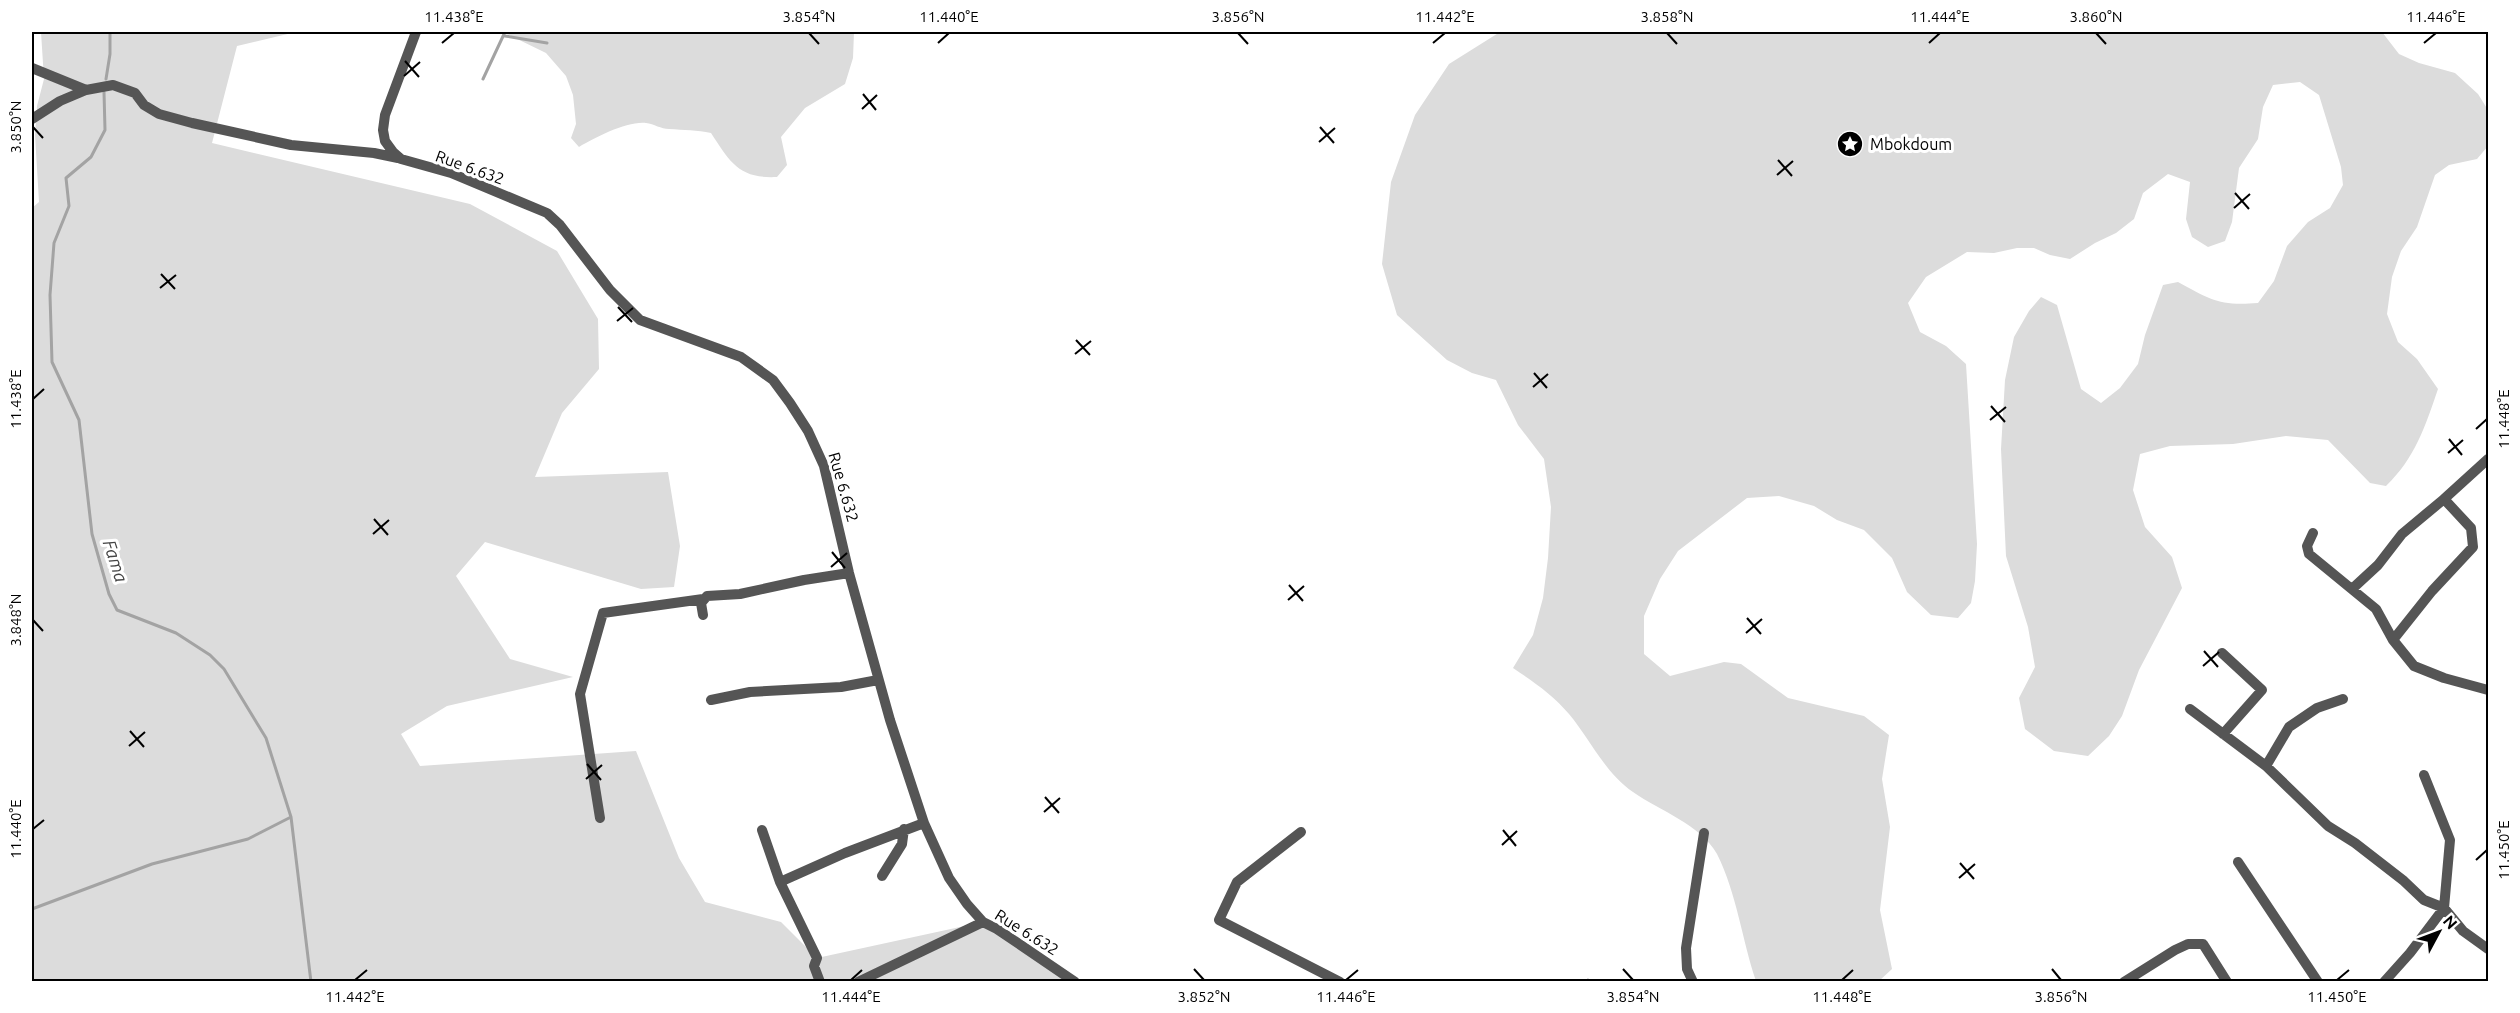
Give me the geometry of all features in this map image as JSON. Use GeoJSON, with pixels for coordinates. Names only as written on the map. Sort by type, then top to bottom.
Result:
{"type":"FeatureCollection","features":[{"type":"Feature","properties":{"kind":"street"},"geometry":{"type":"LineString","coordinates":[[401,159],[384,141],[383,130],[385,115],[416,32]]}},
{"type":"Feature","properties":{"kind":"street"},"geometry":{"type":"LineString","coordinates":[[32,68],[86,90]]}},
{"type":"Feature","properties":{"kind":"street","name":"Rue 6.632"},"geometry":{"type":"LineString","coordinates":[[32,119],[60,101],[86,90],[113,86],[135,93],[144,105],[159,114],[192,123],[291,146],[374,153],[451,173],[547,213],[560,225],[609,290],[639,320],[741,357],[773,380],[804,424],[820,453],[878,680],[924,823],[957,891],[983,922],[998,929],[1075,981]]}},
{"type":"Feature","properties":{"kind":"street"},"geometry":{"type":"LineString","coordinates":[[2352,589],[2378,565],[2402,534],[2488,459]]}},
{"type":"Feature","properties":{"kind":"street"},"geometry":{"type":"LineString","coordinates":[[2393,640],[2432,591],[2473,547],[2471,528],[2444,499]]}},
{"type":"Feature","properties":{"kind":"street"},"geometry":{"type":"LineString","coordinates":[[2313,533],[2307,546],[2309,554],[2324,569],[2376,609],[2393,640],[2418,669],[2488,690]]}},
{"type":"Feature","properties":{"kind":"street"},"geometry":{"type":"LineString","coordinates":[[600,818],[580,694],[603,613],[703,599],[713,595],[740,594],[849,573]]}},
{"type":"Feature","properties":{"kind":"street"},"geometry":{"type":"LineString","coordinates":[[703,599],[703,615]]}},
{"type":"Feature","properties":{"kind":"street"},"geometry":{"type":"LineString","coordinates":[[2222,653],[2262,690],[2223,734]]}},
{"type":"Feature","properties":{"kind":"street"},"geometry":{"type":"LineString","coordinates":[[711,700],[750,692],[841,687],[878,680]]}},
{"type":"Feature","properties":{"kind":"street"},"geometry":{"type":"LineString","coordinates":[[2266,766],[2289,727],[2317,708],[2343,699]]}},
{"type":"Feature","properties":{"kind":"street"},"geometry":{"type":"LineString","coordinates":[[2190,709],[2266,766],[2328,826],[2363,849],[2424,900],[2444,908],[2463,931],[2488,949]]}},
{"type":"Feature","properties":{"kind":"street"},"geometry":{"type":"LineString","coordinates":[[2384,981],[2410,953],[2444,908],[2450,840],[2424,775]]}},
{"type":"Feature","properties":{"kind":"street"},"geometry":{"type":"LineString","coordinates":[[780,882],[845,853],[924,823]]}},
{"type":"Feature","properties":{"kind":"street"},"geometry":{"type":"LineString","coordinates":[[762,830],[780,882],[817,958],[814,966],[820,981]]}},
{"type":"Feature","properties":{"kind":"street"},"geometry":{"type":"LineString","coordinates":[[882,876],[902,844],[904,830]]}},
{"type":"Feature","properties":{"kind":"street"},"geometry":{"type":"LineString","coordinates":[[1300,832],[1237,882],[1219,920],[1340,981]]}},
{"type":"Feature","properties":{"kind":"street"},"geometry":{"type":"LineString","coordinates":[[1693,981],[1687,969],[1686,948],[1704,833]]}},
{"type":"Feature","properties":{"kind":"street"},"geometry":{"type":"LineString","coordinates":[[2238,862],[2318,981]]}},
{"type":"Feature","properties":{"kind":"street"},"geometry":{"type":"LineString","coordinates":[[858,981],[983,922]]}},
{"type":"Feature","properties":{"kind":"street"},"geometry":{"type":"LineString","coordinates":[[2124,981],[2175,950],[2188,944],[2203,944],[2227,981]]}},
{"type":"Feature","properties":{"kind":"shaded area"},"geometry":{"type":"Polygon","coordinates":[[[41,32],[296,32],[237,46],[212,143],[470,204],[557,251],[598,319],[599,369],[562,413],[535,477],[668,472],[680,546],[674,587],[641,589],[485,542],[456,576],[510,659],[573,677],[447,706],[401,734],[420,766],[636,751],[679,858],[705,902],[781,922],[817,958],[983,922],[1074,982],[32,982],[32,208],[39,202],[35,135],[37,106],[44,79],[41,32]]]}},
{"type":"Feature","properties":{"kind":"shaded area"},"geometry":{"type":"Polygon","coordinates":[[[503,32],[854,32],[853,58],[845,84],[805,108],[781,137],[787,165],[777,177],[764,177],[744,172],[737,167],[711,133],[706,132],[666,129],[638,123],[612,130],[579,147],[571,138],[576,124],[573,95],[566,76],[546,53],[503,32]]]}},
{"type":"Feature","properties":{"kind":"shaded area"},"geometry":{"type":"Polygon","coordinates":[[[1500,32],[2382,32],[2399,54],[2419,63],[2455,73],[2478,94],[2488,110],[2488,146],[2477,159],[2449,165],[2435,175],[2417,227],[2401,251],[2392,277],[2387,314],[2398,342],[2417,359],[2438,389],[2412,453],[2386,486],[2370,483],[2328,440],[2286,436],[2233,444],[2170,446],[2140,454],[2133,490],[2145,527],[2172,557],[2182,588],[2139,670],[2122,716],[2109,736],[2088,756],[2054,751],[2025,729],[2019,698],[2035,667],[2028,627],[2006,556],[2001,449],[2005,380],[2014,337],[2029,311],[2041,297],[2057,305],[2081,389],[2101,403],[2120,388],[2138,364],[2145,335],[2163,285],[2178,282],[2216,300],[2234,304],[2258,303],[2274,281],[2287,246],[2308,222],[2330,208],[2343,185],[2341,167],[2319,95],[2300,82],[2273,85],[2263,107],[2258,139],[2239,168],[2232,222],[2225,241],[2208,247],[2192,237],[2186,219],[2190,182],[2168,174],[2143,193],[2134,219],[2116,233],[2070,259],[2050,255],[2034,248],[2017,248],[1994,253],[1967,252],[1926,277],[1908,303],[1920,332],[1946,346],[1966,364],[1977,544],[1971,603],[1958,618],[1931,615],[1907,592],[1892,558],[1864,530],[1837,520],[1814,506],[1779,496],[1747,498],[1678,551],[1660,579],[1644,616],[1644,654],[1670,676],[1724,662],[1741,664],[1788,698],[1864,716],[1889,735],[1882,779],[1890,827],[1880,910],[1892,969],[1879,981],[1756,981],[1730,885],[1717,854],[1710,844],[1690,826],[1623,784],[1606,766],[1563,707],[1543,689],[1513,668],[1533,635],[1543,598],[1551,507],[1544,459],[1518,425],[1496,380],[1472,373],[1447,360],[1397,315],[1382,264],[1391,182],[1415,115],[1449,64],[1500,32]]]}},
{"type":"Feature","properties":{"kind":"waterway","name":"Fama"},"geometry":{"type":"LineString","coordinates":[[106,79],[110,54],[110,32]]}},
{"type":"Feature","properties":{"kind":"waterway"},"geometry":{"type":"LineString","coordinates":[[483,79],[505,32]]}},
{"type":"Feature","properties":{"kind":"waterway"},"geometry":{"type":"LineString","coordinates":[[505,36],[547,43]]}},
{"type":"Feature","properties":{"kind":"waterway","name":"Fama"},"geometry":{"type":"LineString","coordinates":[[104,92],[105,130],[91,157],[66,178],[69,206],[54,243],[50,295],[52,362],[79,420],[92,534],[109,594],[117,610],[176,633],[210,655],[224,669],[266,738],[291,817],[311,982]]}},
{"type":"Feature","properties":{"kind":"waterway"},"geometry":{"type":"LineString","coordinates":[[32,909],[152,864],[248,839],[291,817]]}},
{"type":"Feature","properties":{"kind":"waterway"},"geometry":{"type":"LineString","coordinates":[[1588,980],[1592,982]]}},
{"type":"Feature","properties":{"kind":"place","name":"Mbokdoum"},"geometry":{"type":"Point","coordinates":[1850,144]}}]}
